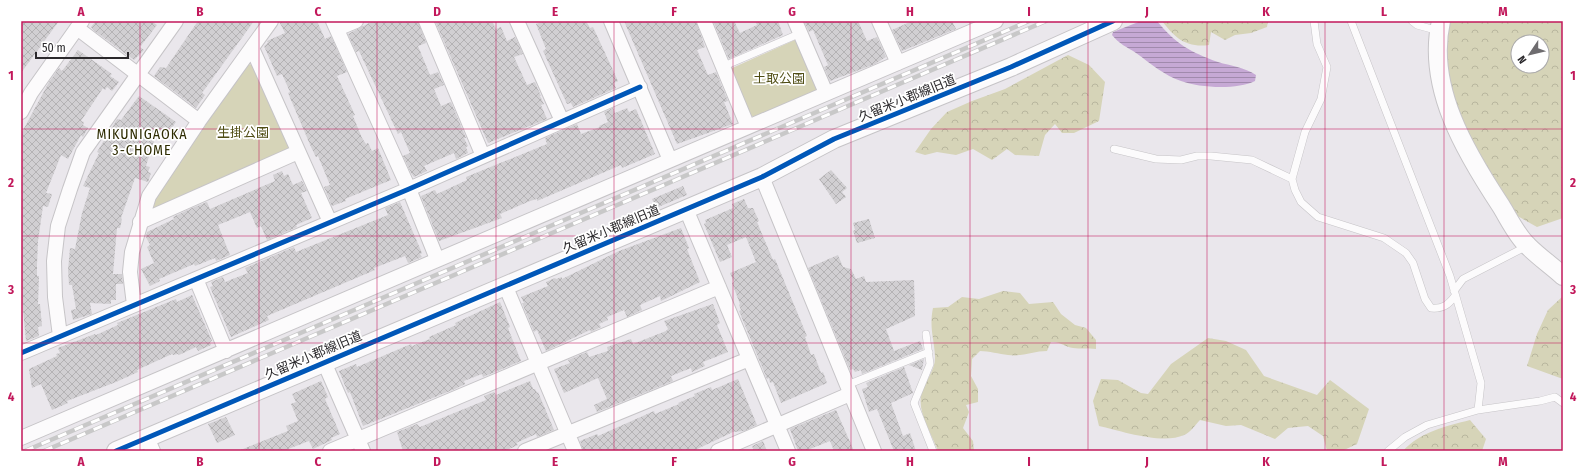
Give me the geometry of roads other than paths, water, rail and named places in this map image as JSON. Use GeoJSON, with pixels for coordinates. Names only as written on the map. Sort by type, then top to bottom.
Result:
{"type":"FeatureCollection","features":[{"type":"Feature","properties":{"kind":"street"},"geometry":{"type":"LineString","coordinates":[[60,336],[55,297],[54,261],[58,226],[83,152],[176,21]]}},
{"type":"Feature","properties":{"kind":"street"},"geometry":{"type":"LineString","coordinates":[[134,305],[130,272],[132,252],[149,196],[199,121],[271,21]]}},
{"type":"Feature","properties":{"kind":"street"},"geometry":{"type":"LineString","coordinates":[[356,21],[335,25],[409,189],[437,259]]}},
{"type":"Feature","properties":{"kind":"street"},"geometry":{"type":"LineString","coordinates":[[426,21],[483,156]]}},
{"type":"Feature","properties":{"kind":"street"},"geometry":{"type":"LineString","coordinates":[[517,21],[562,121]]}},
{"type":"Feature","properties":{"kind":"street"},"geometry":{"type":"LineString","coordinates":[[611,21],[670,160]]}},
{"type":"Feature","properties":{"kind":"street"},"geometry":{"type":"LineString","coordinates":[[704,21],[724,66],[748,127]]}},
{"type":"Feature","properties":{"kind":"street"},"geometry":{"type":"LineString","coordinates":[[879,21],[898,63]]}},
{"type":"Feature","properties":{"kind":"street"},"geometry":{"type":"LineString","coordinates":[[21,438],[898,63],[968,26],[996,21]]}},
{"type":"Feature","properties":{"kind":"street","name":"久留米小郡線旧道"},"geometry":{"type":"LineString","coordinates":[[116,451],[150,445],[324,362],[762,177],[834,139],[1011,67],[1113,21]]}},
{"type":"Feature","properties":{"kind":"street"},"geometry":{"type":"LineString","coordinates":[[21,112],[31,93],[79,24],[137,74],[199,121]]}},
{"type":"Feature","properties":{"kind":"street"},"geometry":{"type":"LineString","coordinates":[[1440,26],[1437,38],[1439,79],[1456,126],[1475,166],[1527,245],[1562,272]]}},
{"type":"Feature","properties":{"kind":"street"},"geometry":{"type":"LineString","coordinates":[[798,27],[826,93]]}},
{"type":"Feature","properties":{"kind":"street"},"geometry":{"type":"LineString","coordinates":[[252,48],[330,222]]}},
{"type":"Feature","properties":{"kind":"street"},"geometry":{"type":"LineString","coordinates":[[21,353],[409,189],[640,87]]}},
{"type":"Feature","properties":{"kind":"street"},"geometry":{"type":"LineString","coordinates":[[140,222],[298,152]]}},
{"type":"Feature","properties":{"kind":"street"},"geometry":{"type":"LineString","coordinates":[[762,177],[874,451]]}},
{"type":"Feature","properties":{"kind":"street"},"geometry":{"type":"LineString","coordinates":[[686,209],[788,451]]}},
{"type":"Feature","properties":{"kind":"street"},"geometry":{"type":"LineString","coordinates":[[196,279],[226,351]]}},
{"type":"Feature","properties":{"kind":"street"},"geometry":{"type":"LineString","coordinates":[[505,285],[575,451]]}},
{"type":"Feature","properties":{"kind":"street"},"geometry":{"type":"LineString","coordinates":[[330,451],[361,445],[539,364],[719,287]]}},
{"type":"Feature","properties":{"kind":"street"},"geometry":{"type":"LineString","coordinates":[[525,451],[567,432],[749,359]]}},
{"type":"Feature","properties":{"kind":"street"},"geometry":{"type":"LineString","coordinates":[[324,362],[361,445]]}},
{"type":"Feature","properties":{"kind":"street"},"geometry":{"type":"LineString","coordinates":[[718,451],[778,426],[849,390]]}},
{"type":"Feature","properties":{"kind":"lane"},"geometry":{"type":"LineString","coordinates":[[1314,21],[1317,44],[1327,67],[1321,99],[1305,132],[1292,179],[1295,190],[1301,202],[1318,217],[1384,238],[1406,253],[1412,263],[1425,299],[1431,308],[1439,308],[1449,304],[1463,279],[1527,245]]}},
{"type":"Feature","properties":{"kind":"lane"},"geometry":{"type":"LineString","coordinates":[[1351,21],[1455,293],[1482,383],[1478,410]]}},
{"type":"Feature","properties":{"kind":"lane"},"geometry":{"type":"LineString","coordinates":[[1412,21],[1417,25],[1440,26]]}},
{"type":"Feature","properties":{"kind":"lane"},"geometry":{"type":"LineString","coordinates":[[724,66],[798,27]]}},
{"type":"Feature","properties":{"kind":"lane"},"geometry":{"type":"LineString","coordinates":[[1114,149],[1156,159],[1181,160],[1197,156],[1211,156],[1252,160],[1292,179]]}},
{"type":"Feature","properties":{"kind":"lane"},"geometry":{"type":"LineString","coordinates":[[926,334],[930,364],[914,403],[933,451]]}},
{"type":"Feature","properties":{"kind":"lane"},"geometry":{"type":"LineString","coordinates":[[849,390],[928,352]]}},
{"type":"Feature","properties":{"kind":"lane"},"geometry":{"type":"LineString","coordinates":[[1388,451],[1405,437],[1427,425],[1478,410],[1540,401],[1555,397],[1563,403]]}},
{"type":"Feature","properties":{"kind":"railway"},"geometry":{"type":"LineString","coordinates":[[25,451],[1029,21]]}},
{"type":"Feature","properties":{"kind":"railway"},"geometry":{"type":"LineString","coordinates":[[44,451],[1046,21]]}},
{"type":"Feature","properties":{"kind":"district","name":"MIKUNIGAOKA 3-CHOME"},"geometry":{"type":"Point","coordinates":[142,142]}},
{"type":"Feature","properties":{"kind":"park label","name":"土取公園"},"geometry":{"type":"Point","coordinates":[779,78]}},
{"type":"Feature","properties":{"kind":"park label","name":"生掛公園"},"geometry":{"type":"Point","coordinates":[243,132]}}]}
